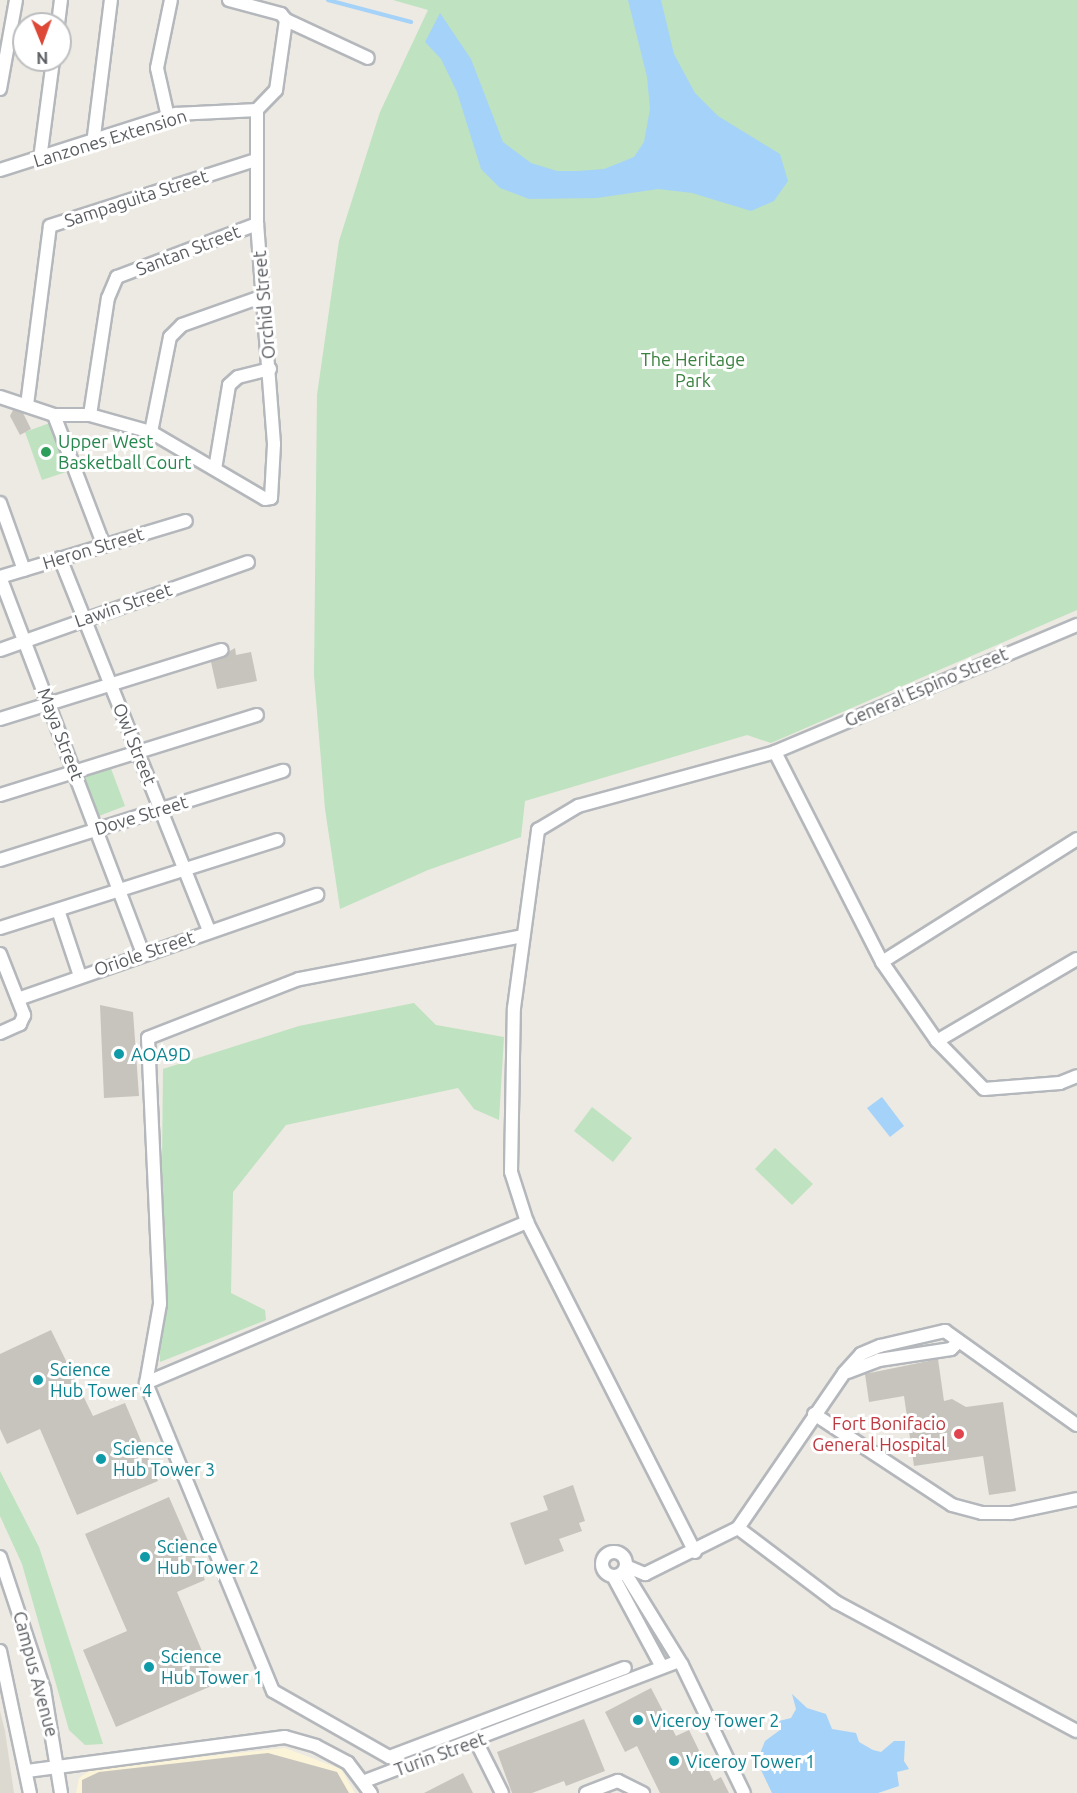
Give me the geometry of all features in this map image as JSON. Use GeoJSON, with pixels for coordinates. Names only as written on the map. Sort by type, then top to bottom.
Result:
{"type":"FeatureCollection","features":[{"type":"Feature","properties":{"kind":"street"},"geometry":{"type":"LineString","coordinates":[[0,89],[15,0]]}},
{"type":"Feature","properties":{"kind":"street"},"geometry":{"type":"LineString","coordinates":[[93,144],[111,0]]}},
{"type":"Feature","properties":{"kind":"street"},"geometry":{"type":"LineString","coordinates":[[168,117],[157,68],[171,0]]}},
{"type":"Feature","properties":{"kind":"street"},"geometry":{"type":"LineString","coordinates":[[229,0],[284,17],[368,58]]}},
{"type":"Feature","properties":{"kind":"street"},"geometry":{"type":"LineString","coordinates":[[256,110],[276,90],[284,17]]}},
{"type":"Feature","properties":{"kind":"street"},"geometry":{"type":"LineString","coordinates":[[40,159],[51,72]]}},
{"type":"Feature","properties":{"kind":"street","name":"Lanzones Extension"},"geometry":{"type":"LineString","coordinates":[[0,170],[93,144],[168,117],[256,110]]}},
{"type":"Feature","properties":{"kind":"street","name":"Orchid Street"},"geometry":{"type":"LineString","coordinates":[[215,470],[271,498],[270,369],[256,224],[256,110]]}},
{"type":"Feature","properties":{"kind":"street","name":"Sampaguita Street"},"geometry":{"type":"LineString","coordinates":[[27,405],[50,225],[256,160]]}},
{"type":"Feature","properties":{"kind":"street","name":"Santan Street"},"geometry":{"type":"LineString","coordinates":[[90,415],[108,298],[117,277],[256,224]]}},
{"type":"Feature","properties":{"kind":"street"},"geometry":{"type":"LineString","coordinates":[[151,432],[170,337],[182,324],[264,296]]}},
{"type":"Feature","properties":{"kind":"street"},"geometry":{"type":"LineString","coordinates":[[0,397],[54,415],[90,415],[151,432],[215,470],[229,385],[238,377],[270,369]]}},
{"type":"Feature","properties":{"kind":"street"},"geometry":{"type":"LineString","coordinates":[[54,415],[103,543]]}},
{"type":"Feature","properties":{"kind":"street"},"geometry":{"type":"LineString","coordinates":[[0,503],[24,570]]}},
{"type":"Feature","properties":{"kind":"street","name":"Heron Street"},"geometry":{"type":"LineString","coordinates":[[0,577],[103,543],[186,521]]}},
{"type":"Feature","properties":{"kind":"street","name":"Owl Street"},"geometry":{"type":"LineString","coordinates":[[60,558],[209,930]]}},
{"type":"Feature","properties":{"kind":"street","name":"Lawin Street"},"geometry":{"type":"LineString","coordinates":[[0,650],[84,617],[248,562]]}},
{"type":"Feature","properties":{"kind":"street","name":"Maya Street"},"geometry":{"type":"LineString","coordinates":[[0,577],[143,953]]}},
{"type":"Feature","properties":{"kind":"street","name":"General Espino Street"},"geometry":{"type":"LineString","coordinates":[[523,936],[538,830],[553,820],[604,797],[775,752],[1077,625]]}},
{"type":"Feature","properties":{"kind":"street"},"geometry":{"type":"LineString","coordinates":[[0,719],[221,650]]}},
{"type":"Feature","properties":{"kind":"street"},"geometry":{"type":"LineString","coordinates":[[0,795],[257,714]]}},
{"type":"Feature","properties":{"kind":"street"},"geometry":{"type":"LineString","coordinates":[[775,752],[882,962],[937,1041],[984,1089],[1060,1083],[1077,1076]]}},
{"type":"Feature","properties":{"kind":"street","name":"Dove Street"},"geometry":{"type":"LineString","coordinates":[[0,860],[96,828],[284,771]]}},
{"type":"Feature","properties":{"kind":"street"},"geometry":{"type":"LineString","coordinates":[[882,962],[1077,839]]}},
{"type":"Feature","properties":{"kind":"street"},"geometry":{"type":"LineString","coordinates":[[0,928],[186,871],[277,840]]}},
{"type":"Feature","properties":{"kind":"street","name":"Oriole Street"},"geometry":{"type":"LineString","coordinates":[[18,999],[209,930],[317,895]]}},
{"type":"Feature","properties":{"kind":"street"},"geometry":{"type":"LineString","coordinates":[[58,910],[80,976]]}},
{"type":"Feature","properties":{"kind":"street"},"geometry":{"type":"LineString","coordinates":[[625,1668],[389,1757],[273,1691],[146,1383],[160,1304],[148,1038],[299,979],[523,936],[514,1008],[508,1152],[527,1222],[695,1552]]}},
{"type":"Feature","properties":{"kind":"street"},"geometry":{"type":"LineString","coordinates":[[0,954],[24,1015],[20,1024],[0,1033]]}},
{"type":"Feature","properties":{"kind":"street"},"geometry":{"type":"LineString","coordinates":[[937,1041],[1077,959]]}},
{"type":"Feature","properties":{"kind":"street"},"geometry":{"type":"LineString","coordinates":[[146,1383],[527,1222]]}},
{"type":"Feature","properties":{"kind":"street"},"geometry":{"type":"LineString","coordinates":[[621,1571],[645,1574],[695,1552],[738,1528],[844,1373],[861,1354],[880,1346],[945,1331],[1077,1425]]}},
{"type":"Feature","properties":{"kind":"street"},"geometry":{"type":"LineString","coordinates":[[844,1373],[879,1360],[951,1349],[959,1341]]}},
{"type":"Feature","properties":{"kind":"street"},"geometry":{"type":"LineString","coordinates":[[814,1414],[952,1505],[982,1513],[1011,1513],[1077,1499]]}},
{"type":"Feature","properties":{"kind":"street"},"geometry":{"type":"LineString","coordinates":[[738,1528],[837,1602],[1077,1731]]}},
{"type":"Feature","properties":{"kind":"street","name":"Campus Avenue"},"geometry":{"type":"LineString","coordinates":[[0,1557],[30,1639],[58,1767],[61,1793]]}},
{"type":"Feature","properties":{"kind":"street"},"geometry":{"type":"LineString","coordinates":[[621,1571],[676,1662],[682,1665],[744,1793]]}},
{"type":"Feature","properties":{"kind":"street"},"geometry":{"type":"LineString","coordinates":[[621,1571],[662,1667]]}},
{"type":"Feature","properties":{"kind":"street","name":"Campus Avenue"},"geometry":{"type":"LineString","coordinates":[[0,1651],[30,1793]]}},
{"type":"Feature","properties":{"kind":"street","name":"Turin Street"},"geometry":{"type":"LineString","coordinates":[[27,1772],[285,1737],[316,1746],[348,1763],[368,1787],[476,1741],[676,1662]]}},
{"type":"Feature","properties":{"kind":"street"},"geometry":{"type":"LineString","coordinates":[[476,1741],[502,1793]]}},
{"type":"Feature","properties":{"kind":"street"},"geometry":{"type":"LineString","coordinates":[[586,1793],[618,1781],[643,1793]]}},
{"type":"Feature","properties":{"kind":"shaded area"},"geometry":{"type":"Polygon","coordinates":[[[0,1711],[5,1731],[14,1793],[0,1793],[0,1711]]]}},
{"type":"Feature","properties":{"kind":"shaded area"},"geometry":{"type":"Polygon","coordinates":[[[285,1748],[341,1769],[355,1793],[76,1793],[79,1778],[93,1768],[285,1748]]]}},
{"type":"Feature","properties":{"kind":"green space","name":"The Heritage Park"},"geometry":{"type":"Polygon","coordinates":[[[393,0],[1077,0],[1077,610],[771,743],[747,735],[525,801],[521,837],[428,870],[340,909],[325,809],[314,675],[317,395],[339,241],[380,112],[428,10],[393,0]]]}},
{"type":"Feature","properties":{"kind":"green space","name":"Upper West Basketball Court"},"geometry":{"type":"Polygon","coordinates":[[[50,423],[66,472],[42,480],[25,432],[50,423]]]}},
{"type":"Feature","properties":{"kind":"green space"},"geometry":{"type":"Polygon","coordinates":[[[107,758],[125,806],[99,816],[81,767],[107,758]]]}},
{"type":"Feature","properties":{"kind":"green space"},"geometry":{"type":"Polygon","coordinates":[[[414,1003],[436,1025],[504,1037],[499,1120],[474,1109],[458,1088],[286,1125],[233,1192],[231,1293],[265,1310],[266,1320],[160,1362],[163,1069],[299,1026],[414,1003]]]}},
{"type":"Feature","properties":{"kind":"green space"},"geometry":{"type":"Polygon","coordinates":[[[592,1107],[632,1138],[613,1162],[574,1131],[592,1107]]]}},
{"type":"Feature","properties":{"kind":"green space"},"geometry":{"type":"Polygon","coordinates":[[[775,1148],[813,1184],[792,1205],[755,1169],[775,1148]]]}},
{"type":"Feature","properties":{"kind":"green space"},"geometry":{"type":"Polygon","coordinates":[[[0,1471],[39,1547],[103,1744],[85,1745],[69,1730],[22,1564],[0,1516],[0,1471]]]}},
{"type":"Feature","properties":{"kind":"water"},"geometry":{"type":"Polygon","coordinates":[[[628,0],[661,0],[674,54],[695,93],[718,116],[780,154],[788,181],[774,201],[751,211],[692,193],[658,189],[597,198],[529,199],[500,188],[481,169],[457,92],[441,59],[425,42],[440,13],[471,59],[503,142],[531,163],[557,171],[577,171],[604,169],[634,157],[644,142],[650,109],[647,77],[628,0]]]}},
{"type":"Feature","properties":{"kind":"water"},"geometry":{"type":"Polygon","coordinates":[[[882,1097],[904,1126],[890,1137],[867,1108],[882,1097]]]}},
{"type":"Feature","properties":{"kind":"water"},"geometry":{"type":"Polygon","coordinates":[[[792,1694],[807,1708],[826,1714],[832,1729],[856,1733],[859,1742],[873,1750],[881,1752],[894,1741],[905,1741],[904,1761],[909,1769],[897,1772],[899,1786],[878,1793],[772,1793],[761,1770],[761,1751],[765,1741],[780,1730],[779,1721],[791,1718],[796,1709],[792,1694]]]}},
{"type":"Feature","properties":{"kind":"building"},"geometry":{"type":"Polygon","coordinates":[[[13,410],[23,413],[31,429],[20,435],[10,416],[13,410]]]}},
{"type":"Feature","properties":{"kind":"building"},"geometry":{"type":"Polygon","coordinates":[[[235,648],[236,655],[251,652],[257,681],[217,689],[211,662],[235,648]]]}},
{"type":"Feature","properties":{"kind":"building","name":"AOA9D"},"geometry":{"type":"Polygon","coordinates":[[[100,1005],[133,1012],[139,1096],[104,1098],[100,1005]]]}},
{"type":"Feature","properties":{"kind":"building"},"geometry":{"type":"Polygon","coordinates":[[[51,1330],[93,1416],[125,1403],[158,1481],[77,1515],[40,1429],[7,1444],[0,1429],[0,1354],[51,1330]]]}},
{"type":"Feature","properties":{"kind":"building","name":"Fort Bonifacio General Hospital"},"geometry":{"type":"Polygon","coordinates":[[[938,1359],[944,1401],[952,1399],[966,1407],[1003,1402],[1016,1491],[989,1495],[983,1456],[914,1466],[904,1396],[869,1402],[865,1374],[938,1359]]]}},
{"type":"Feature","properties":{"kind":"building"},"geometry":{"type":"Polygon","coordinates":[[[573,1485],[585,1521],[579,1523],[582,1531],[559,1539],[564,1551],[525,1565],[510,1523],[548,1510],[543,1496],[573,1485]]]}},
{"type":"Feature","properties":{"kind":"building"},"geometry":{"type":"Polygon","coordinates":[[[169,1497],[205,1580],[177,1592],[216,1684],[116,1727],[83,1650],[127,1631],[85,1534],[169,1497]]]}},
{"type":"Feature","properties":{"kind":"building"},"geometry":{"type":"Polygon","coordinates":[[[651,1688],[676,1736],[689,1730],[714,1781],[721,1777],[729,1793],[660,1793],[637,1746],[625,1752],[605,1712],[651,1688]]]}},
{"type":"Feature","properties":{"kind":"building"},"geometry":{"type":"Polygon","coordinates":[[[584,1719],[605,1771],[566,1786],[564,1781],[532,1793],[512,1793],[497,1752],[584,1719]]]}},
{"type":"Feature","properties":{"kind":"building"},"geometry":{"type":"Polygon","coordinates":[[[268,1753],[337,1772],[349,1793],[82,1793],[82,1780],[99,1772],[268,1753]]]}},
{"type":"Feature","properties":{"kind":"building"},"geometry":{"type":"Polygon","coordinates":[[[463,1773],[473,1793],[424,1793],[463,1773]]]}},
{"type":"Feature","properties":{"kind":"waterway"},"geometry":{"type":"LineString","coordinates":[[328,0],[411,22]]}},
{"type":"Feature","properties":{"kind":"place","name":"Upper West Basketball Court"},"geometry":{"type":"Point","coordinates":[46,452]}},
{"type":"Feature","properties":{"kind":"place","name":"AOA9D"},"geometry":{"type":"Point","coordinates":[119,1054]}},
{"type":"Feature","properties":{"kind":"place","name":"Science Hub Tower 4"},"geometry":{"type":"Point","coordinates":[38,1380]}},
{"type":"Feature","properties":{"kind":"place","name":"Fort Bonifacio General Hospital"},"geometry":{"type":"Point","coordinates":[959,1434]}},
{"type":"Feature","properties":{"kind":"place","name":"Science Hub Tower 3"},"geometry":{"type":"Point","coordinates":[101,1459]}},
{"type":"Feature","properties":{"kind":"place","name":"Science Hub Tower 2"},"geometry":{"type":"Point","coordinates":[145,1557]}},
{"type":"Feature","properties":{"kind":"place","name":"Science Hub Tower 1"},"geometry":{"type":"Point","coordinates":[149,1667]}},
{"type":"Feature","properties":{"kind":"place","name":"Viceroy Tower 2"},"geometry":{"type":"Point","coordinates":[638,1720]}},
{"type":"Feature","properties":{"kind":"place","name":"Viceroy Tower 1"},"geometry":{"type":"Point","coordinates":[674,1761]}}]}
